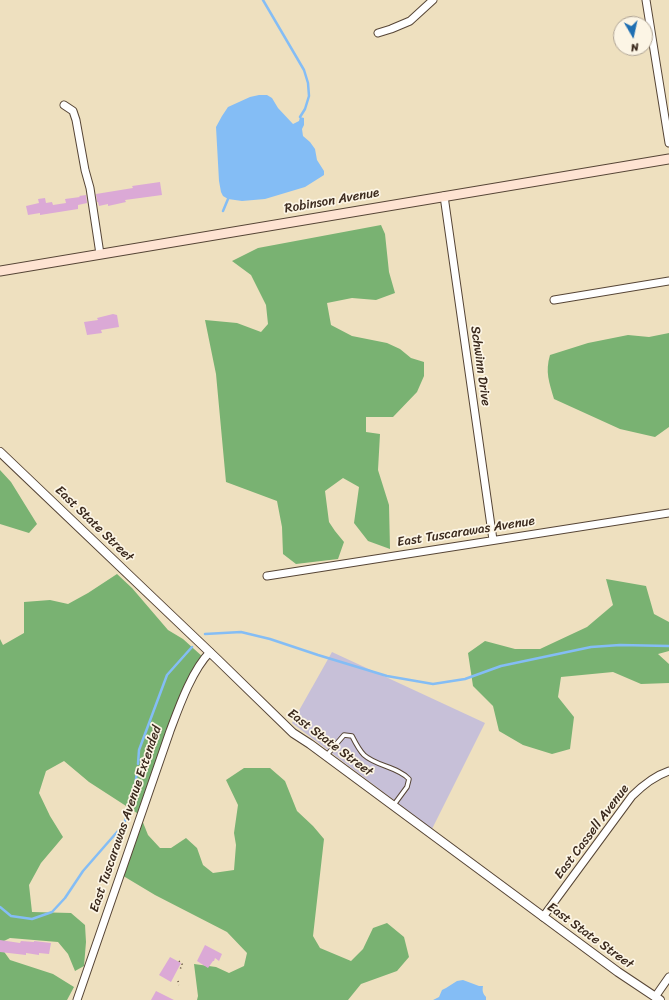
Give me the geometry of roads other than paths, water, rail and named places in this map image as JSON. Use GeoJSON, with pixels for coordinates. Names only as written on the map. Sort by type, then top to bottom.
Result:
{"type":"FeatureCollection","features":[{"type":"Feature","properties":{"kind":"main road","name":"Robinson Avenue"},"geometry":{"type":"LineString","coordinates":[[0,271],[669,159]]}},
{"type":"Feature","properties":{"kind":"street"},"geometry":{"type":"LineString","coordinates":[[378,33],[410,21],[433,0]]}},
{"type":"Feature","properties":{"kind":"street"},"geometry":{"type":"LineString","coordinates":[[646,0],[669,143]]}},
{"type":"Feature","properties":{"kind":"street"},"geometry":{"type":"LineString","coordinates":[[64,105],[73,111],[76,120],[85,170],[90,188],[100,254]]}},
{"type":"Feature","properties":{"kind":"street","name":"Schwinn Drive"},"geometry":{"type":"LineString","coordinates":[[444,196],[493,540]]}},
{"type":"Feature","properties":{"kind":"street"},"geometry":{"type":"LineString","coordinates":[[554,300],[669,281]]}},
{"type":"Feature","properties":{"kind":"street","name":"East State Street"},"geometry":{"type":"LineString","coordinates":[[0,452],[294,733],[618,972],[657,998]]}},
{"type":"Feature","properties":{"kind":"street","name":"East Tuscarawas Avenue"},"geometry":{"type":"LineString","coordinates":[[267,576],[669,512]]}},
{"type":"Feature","properties":{"kind":"street","name":"East Tuscarawas Avenue Extended"},"geometry":{"type":"LineString","coordinates":[[77,1000],[179,707],[200,662],[210,652]]}},
{"type":"Feature","properties":{"kind":"street","name":"East Cassell Avenue"},"geometry":{"type":"LineString","coordinates":[[543,917],[632,796],[650,780],[669,771]]}},
{"type":"Feature","properties":{"kind":"street"},"geometry":{"type":"LineString","coordinates":[[657,998],[669,977]]}},
{"type":"Feature","properties":{"kind":"lane"},"geometry":{"type":"LineString","coordinates":[[326,756],[344,735],[349,735],[352,736],[365,755],[404,774],[409,779],[407,787],[393,806]]}},
{"type":"Feature","properties":{"kind":"water"},"geometry":{"type":"Polygon","coordinates":[[[267,95],[272,98],[278,108],[293,124],[299,121],[300,117],[304,118],[304,125],[302,129],[303,136],[315,149],[317,160],[324,171],[324,175],[305,187],[265,199],[242,201],[228,199],[223,196],[221,192],[219,181],[216,127],[228,107],[250,97],[267,95]]]}},
{"type":"Feature","properties":{"kind":"water"},"geometry":{"type":"Polygon","coordinates":[[[463,980],[483,986],[483,992],[486,1000],[433,1000],[439,997],[442,990],[457,981],[463,980]]]}},
{"type":"Feature","properties":{"kind":"waterway"},"geometry":{"type":"LineString","coordinates":[[263,0],[304,70],[308,83],[309,96],[305,109],[300,117]]}},
{"type":"Feature","properties":{"kind":"waterway"},"geometry":{"type":"LineString","coordinates":[[223,211],[228,199]]}},
{"type":"Feature","properties":{"kind":"waterway"},"geometry":{"type":"LineString","coordinates":[[205,634],[241,632],[270,639],[387,676],[433,684],[465,679],[501,666],[591,647],[620,645],[669,646]]}},
{"type":"Feature","properties":{"kind":"waterway"},"geometry":{"type":"LineString","coordinates":[[138,764],[139,750],[167,675],[192,647]]}},
{"type":"Feature","properties":{"kind":"waterway"},"geometry":{"type":"LineString","coordinates":[[0,907],[11,916],[32,919],[52,912],[65,898],[83,871],[124,824],[135,789],[137,770]]}}]}
